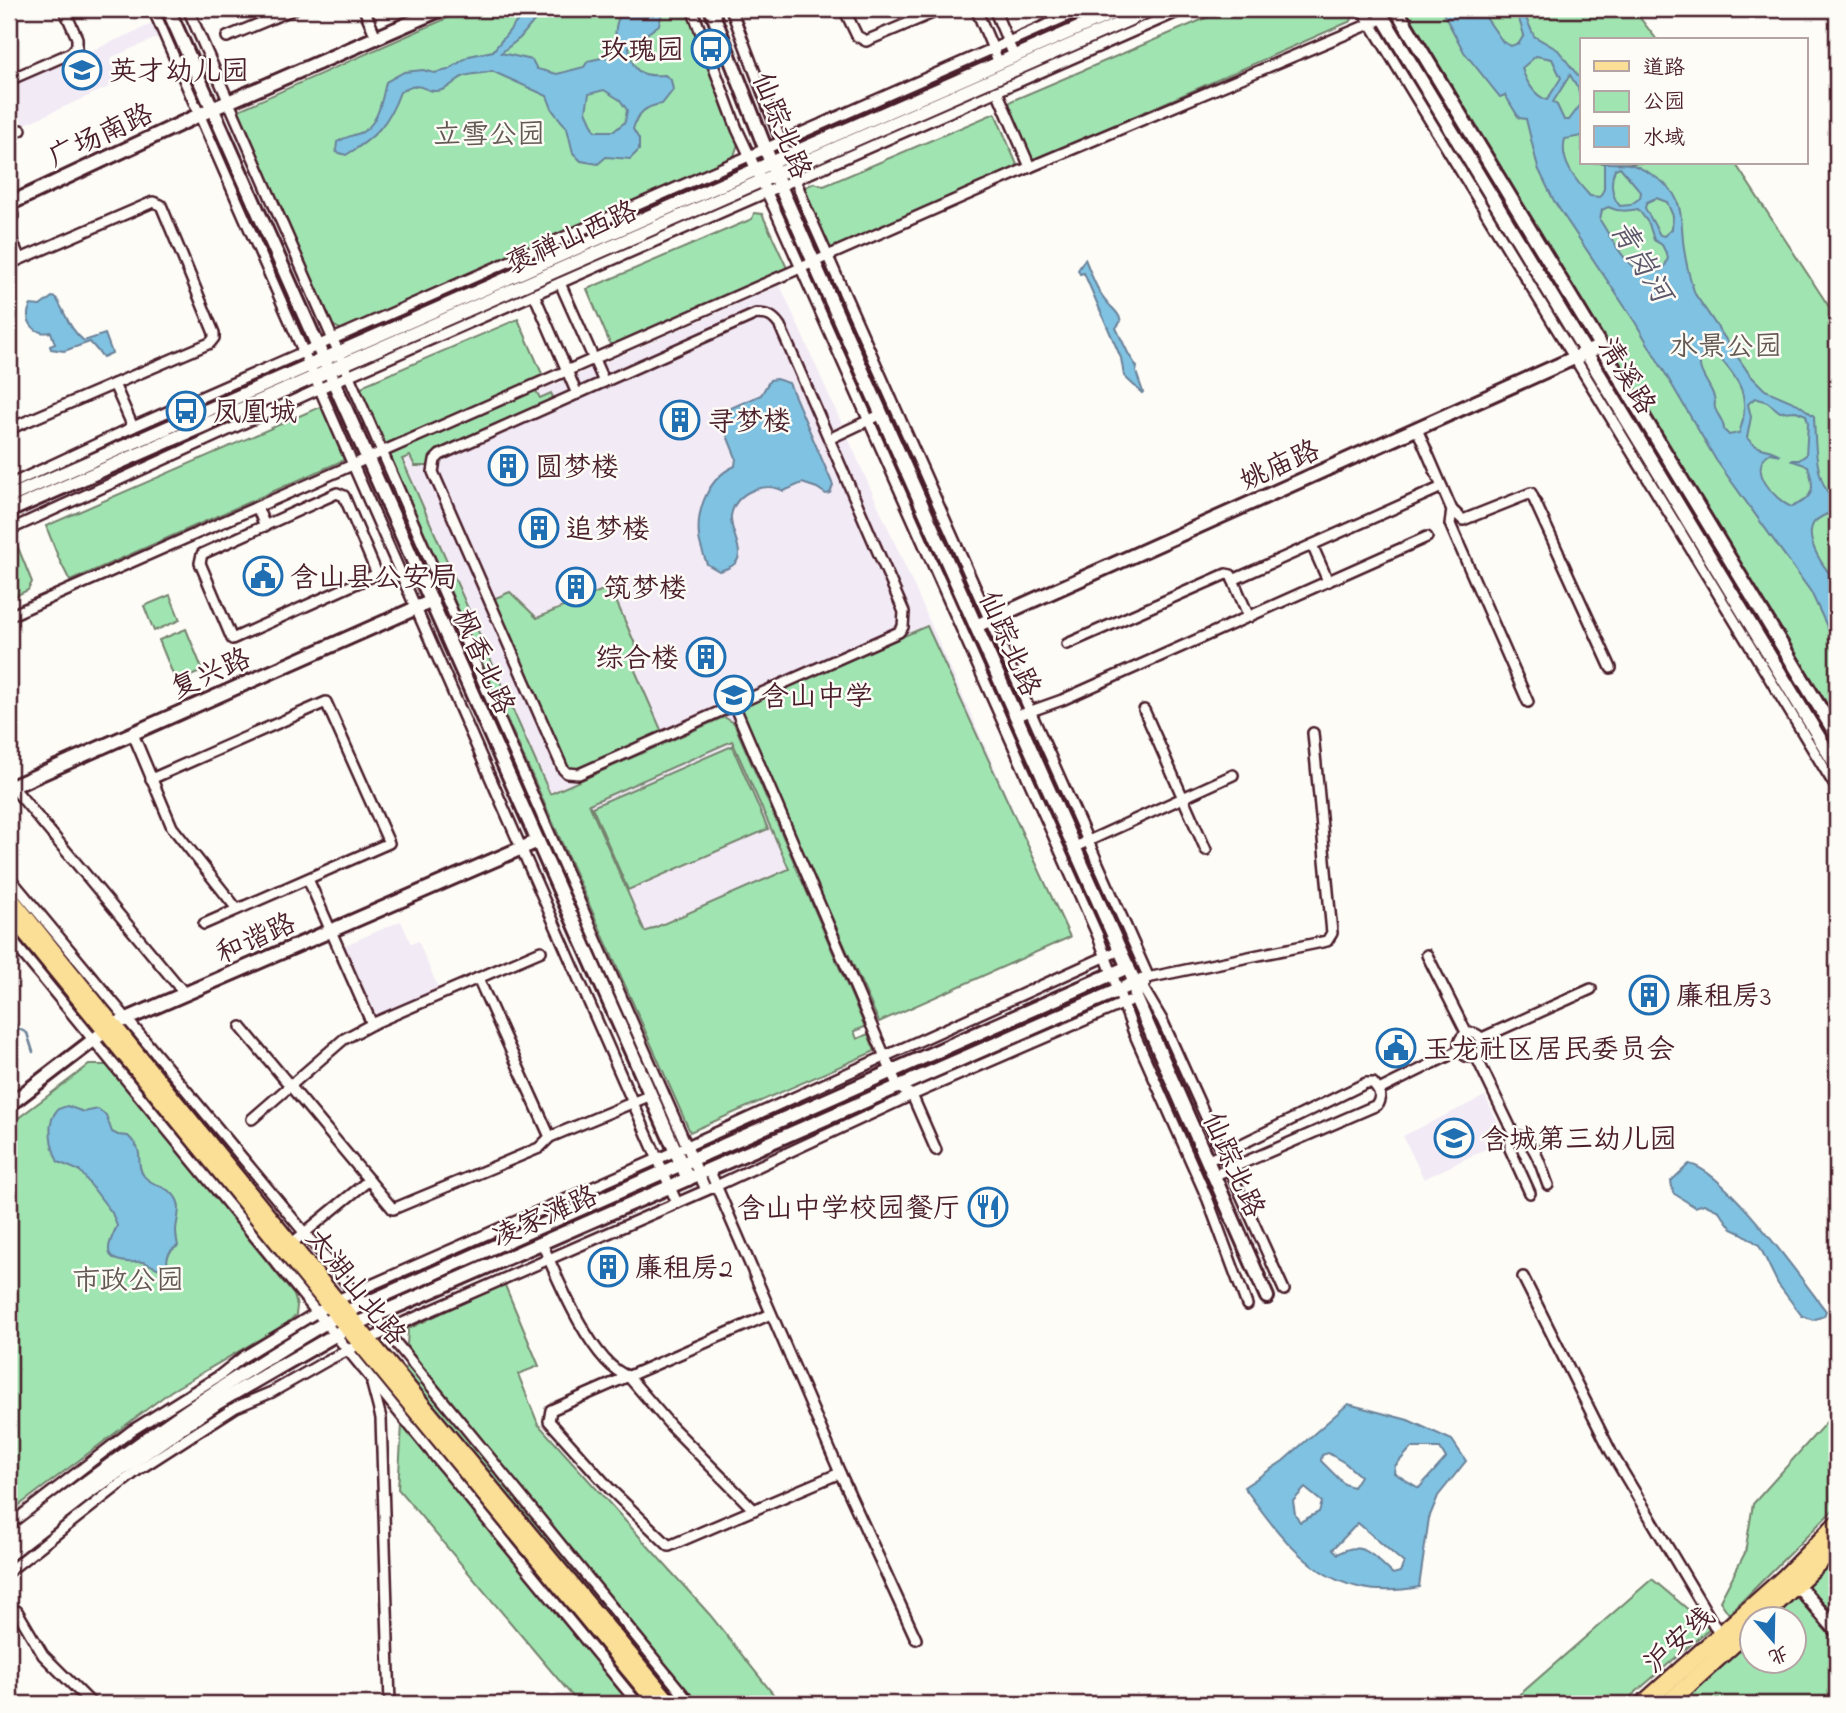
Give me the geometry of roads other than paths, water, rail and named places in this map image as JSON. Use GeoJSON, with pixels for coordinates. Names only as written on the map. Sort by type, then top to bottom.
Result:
{"type":"FeatureCollection","features":[{"type":"Feature","properties":{"kind":"highway","name":"沪安线"},"geometry":{"type":"LineString","coordinates":[[1667,1704],[1837,1524]]}},
{"type":"Feature","properties":{"kind":"highway","name":"沪安线"},"geometry":{"type":"LineString","coordinates":[[1777,1604],[1837,1545]]}},
{"type":"Feature","properties":{"kind":"highway","name":"沪安线"},"geometry":{"type":"LineString","coordinates":[[1643,1704],[1738,1634]]}},
{"type":"Feature","properties":{"kind":"main road","name":"枫香北路"},"geometry":{"type":"LineString","coordinates":[[168,9],[206,112],[369,458],[651,1095],[687,1162],[699,1174]]}},
{"type":"Feature","properties":{"kind":"main road","name":"广场南路"},"geometry":{"type":"LineString","coordinates":[[10,200],[442,9]]}},
{"type":"Feature","properties":{"kind":"main road","name":"仙踪北路"},"geometry":{"type":"LineString","coordinates":[[711,9],[775,174],[1142,996],[1213,1176],[1267,1297]]}},
{"type":"Feature","properties":{"kind":"main road","name":"褒禅山西路"},"geometry":{"type":"LineString","coordinates":[[791,167],[999,63],[1122,9]]}},
{"type":"Feature","properties":{"kind":"main road","name":"褒禅山西路"},"geometry":{"type":"LineString","coordinates":[[9,497],[338,351],[761,180],[1153,9]]}},
{"type":"Feature","properties":{"kind":"main road","name":"清溪路"},"geometry":{"type":"LineString","coordinates":[[1396,9],[1837,736]]}},
{"type":"Feature","properties":{"kind":"main road","name":"清溪路"},"geometry":{"type":"LineString","coordinates":[[1381,13],[1581,356],[1681,510],[1837,767]]}},
{"type":"Feature","properties":{"kind":"main road"},"geometry":{"type":"LineString","coordinates":[[1471,164],[1486,156]]}},
{"type":"Feature","properties":{"kind":"main road","name":"姚庙路"},"geometry":{"type":"LineString","coordinates":[[976,626],[1601,346]]}},
{"type":"Feature","properties":{"kind":"main road","name":"褒禅山西路"},"geometry":{"type":"LineString","coordinates":[[9,510],[309,364]]}},
{"type":"Feature","properties":{"kind":"main road"},"geometry":{"type":"LineString","coordinates":[[1681,510],[1695,501]]}},
{"type":"Feature","properties":{"kind":"main road","name":"复兴路"},"geometry":{"type":"LineString","coordinates":[[10,787],[432,601]]}},
{"type":"Feature","properties":{"kind":"main road"},"geometry":{"type":"LineString","coordinates":[[1767,652],[1781,644]]}},
{"type":"Feature","properties":{"kind":"main road","name":"和谐路"},"geometry":{"type":"LineString","coordinates":[[9,1105],[110,1029],[538,841]]}},
{"type":"Feature","properties":{"kind":"main road","name":"太湖山北路"},"geometry":{"type":"LineString","coordinates":[[9,896],[331,1311],[657,1704]]}},
{"type":"Feature","properties":{"kind":"main road","name":"太湖山北路"},"geometry":{"type":"LineString","coordinates":[[9,913],[292,1244],[331,1311]]}},
{"type":"Feature","properties":{"kind":"main road","name":"凌家滩路"},"geometry":{"type":"LineString","coordinates":[[9,1541],[83,1483],[331,1311],[363,1304],[1128,967]]}},
{"type":"Feature","properties":{"kind":"main road","name":"凌家滩路"},"geometry":{"type":"LineString","coordinates":[[9,1554],[89,1492],[217,1404],[346,1329],[1135,983]]}},
{"type":"Feature","properties":{"kind":"main road","name":"太湖山北路"},"geometry":{"type":"LineString","coordinates":[[359,1345],[671,1704]]}},
{"type":"Feature","properties":{"kind":"main road"},"geometry":{"type":"LineString","coordinates":[[1797,1585],[1837,1631]]}},
{"type":"Feature","properties":{"kind":"street"},"geometry":{"type":"LineString","coordinates":[[9,80],[71,53],[77,46],[77,38],[64,9]]}},
{"type":"Feature","properties":{"kind":"street"},"geometry":{"type":"LineString","coordinates":[[153,9],[206,112],[309,364],[677,1203]]}},
{"type":"Feature","properties":{"kind":"street"},"geometry":{"type":"LineString","coordinates":[[188,9],[382,452],[681,1149]]}},
{"type":"Feature","properties":{"kind":"street"},"geometry":{"type":"LineString","coordinates":[[227,37],[294,9]]}},
{"type":"Feature","properties":{"kind":"street"},"geometry":{"type":"LineString","coordinates":[[364,9],[376,37]]}},
{"type":"Feature","properties":{"kind":"street"},"geometry":{"type":"LineString","coordinates":[[692,9],[737,129],[1106,957],[1123,1004],[1208,1200],[1247,1306]]}},
{"type":"Feature","properties":{"kind":"street"},"geometry":{"type":"LineString","coordinates":[[732,9],[791,167],[1148,976],[1142,996],[1162,1020],[1284,1290]]}},
{"type":"Feature","properties":{"kind":"street"},"geometry":{"type":"LineString","coordinates":[[844,9],[857,36],[866,41],[942,9]]}},
{"type":"Feature","properties":{"kind":"street"},"geometry":{"type":"LineString","coordinates":[[976,9],[999,63]]}},
{"type":"Feature","properties":{"kind":"street"},"geometry":{"type":"LineString","coordinates":[[994,9],[1014,56]]}},
{"type":"Feature","properties":{"kind":"street"},"geometry":{"type":"LineString","coordinates":[[9,485],[133,427],[323,358],[749,155],[1083,9]]}},
{"type":"Feature","properties":{"kind":"street"},"geometry":{"type":"LineString","coordinates":[[791,167],[997,91],[1184,9]]}},
{"type":"Feature","properties":{"kind":"street"},"geometry":{"type":"LineString","coordinates":[[1362,9],[1581,356],[1837,789]]}},
{"type":"Feature","properties":{"kind":"street"},"geometry":{"type":"LineString","coordinates":[[9,616],[1030,167],[1371,23],[1381,13]]}},
{"type":"Feature","properties":{"kind":"street"},"geometry":{"type":"LineString","coordinates":[[997,91],[1030,167]]}},
{"type":"Feature","properties":{"kind":"street"},"geometry":{"type":"LineString","coordinates":[[9,136],[21,130]]}},
{"type":"Feature","properties":{"kind":"street"},"geometry":{"type":"LineString","coordinates":[[9,530],[334,382],[560,283],[761,180]]}},
{"type":"Feature","properties":{"kind":"street"},"geometry":{"type":"LineString","coordinates":[[9,221],[13,216],[10,200]]}},
{"type":"Feature","properties":{"kind":"street"},"geometry":{"type":"LineString","coordinates":[[9,264],[153,202],[161,205],[215,333],[210,342],[9,429]]}},
{"type":"Feature","properties":{"kind":"street"},"geometry":{"type":"LineString","coordinates":[[9,234],[20,259]]}},
{"type":"Feature","properties":{"kind":"street"},"geometry":{"type":"LineString","coordinates":[[560,283],[604,382]]}},
{"type":"Feature","properties":{"kind":"street"},"geometry":{"type":"LineString","coordinates":[[534,294],[578,394]]}},
{"type":"Feature","properties":{"kind":"street"},"geometry":{"type":"LineString","coordinates":[[756,314],[767,314],[775,319],[904,612],[903,627],[899,632],[572,775],[563,769],[432,466],[440,455],[604,382],[756,314]]}},
{"type":"Feature","properties":{"kind":"street"},"geometry":{"type":"LineString","coordinates":[[114,384],[133,427]]}},
{"type":"Feature","properties":{"kind":"street"},"geometry":{"type":"LineString","coordinates":[[829,439],[882,414]]}},
{"type":"Feature","properties":{"kind":"street"},"geometry":{"type":"LineString","coordinates":[[1417,429],[1451,510],[1450,524],[1528,702]]}},
{"type":"Feature","properties":{"kind":"street"},"geometry":{"type":"LineString","coordinates":[[1233,580],[1442,487]]}},
{"type":"Feature","properties":{"kind":"street"},"geometry":{"type":"LineString","coordinates":[[337,493],[344,496],[377,574],[232,639],[200,558],[202,554],[265,526],[337,493]]}},
{"type":"Feature","properties":{"kind":"street"},"geometry":{"type":"LineString","coordinates":[[1451,510],[1463,520],[1531,493],[1611,668]]}},
{"type":"Feature","properties":{"kind":"street"},"geometry":{"type":"LineString","coordinates":[[257,507],[265,526]]}},
{"type":"Feature","properties":{"kind":"street"},"geometry":{"type":"LineString","coordinates":[[1017,716],[1062,700],[1427,537]]}},
{"type":"Feature","properties":{"kind":"street"},"geometry":{"type":"LineString","coordinates":[[1312,545],[1328,582]]}},
{"type":"Feature","properties":{"kind":"street"},"geometry":{"type":"LineString","coordinates":[[1067,644],[1226,574],[1231,575],[1249,617]]}},
{"type":"Feature","properties":{"kind":"street"},"geometry":{"type":"LineString","coordinates":[[151,779],[326,702],[389,844],[204,924]]}},
{"type":"Feature","properties":{"kind":"street"},"geometry":{"type":"LineString","coordinates":[[734,705],[898,1087],[912,1095],[936,1150]]}},
{"type":"Feature","properties":{"kind":"street"},"geometry":{"type":"LineString","coordinates":[[1144,710],[1206,850]]}},
{"type":"Feature","properties":{"kind":"street"},"geometry":{"type":"LineString","coordinates":[[1135,983],[1148,976],[1327,942],[1332,933],[1313,733]]}},
{"type":"Feature","properties":{"kind":"street"},"geometry":{"type":"LineString","coordinates":[[133,734],[172,827],[237,909]]}},
{"type":"Feature","properties":{"kind":"street"},"geometry":{"type":"LineString","coordinates":[[1074,847],[1233,775]]}},
{"type":"Feature","properties":{"kind":"street"},"geometry":{"type":"LineString","coordinates":[[10,787],[185,994]]}},
{"type":"Feature","properties":{"kind":"street"},"geometry":{"type":"LineString","coordinates":[[9,877],[110,1029]]}},
{"type":"Feature","properties":{"kind":"street"},"geometry":{"type":"LineString","coordinates":[[308,879],[372,1024]]}},
{"type":"Feature","properties":{"kind":"street"},"geometry":{"type":"LineString","coordinates":[[9,937],[110,1029],[304,1233],[691,1704]]}},
{"type":"Feature","properties":{"kind":"street"},"geometry":{"type":"LineString","coordinates":[[9,1525],[131,1431],[331,1311],[354,1292],[681,1149],[1120,950]]}},
{"type":"Feature","properties":{"kind":"street"},"geometry":{"type":"LineString","coordinates":[[252,1119],[344,1039],[372,1024],[541,951]]}},
{"type":"Feature","properties":{"kind":"street"},"geometry":{"type":"LineString","coordinates":[[1427,956],[1466,1034]]}},
{"type":"Feature","properties":{"kind":"street"},"geometry":{"type":"LineString","coordinates":[[478,978],[550,1137]]}},
{"type":"Feature","properties":{"kind":"street"},"geometry":{"type":"LineString","coordinates":[[1482,1038],[1591,989]]}},
{"type":"Feature","properties":{"kind":"street"},"geometry":{"type":"LineString","coordinates":[[9,1571],[138,1470],[236,1406],[272,1392],[386,1331],[716,1186],[912,1095],[1142,996]]}},
{"type":"Feature","properties":{"kind":"street"},"geometry":{"type":"LineString","coordinates":[[241,1027],[393,1209],[539,1148],[550,1137],[651,1095]]}},
{"type":"Feature","properties":{"kind":"street"},"geometry":{"type":"LineString","coordinates":[[1475,1033],[1482,1038],[1483,1050],[1476,1056],[1465,1055],[1460,1050],[1461,1039],[1466,1034],[1475,1033]]}},
{"type":"Feature","properties":{"kind":"street"},"geometry":{"type":"LineString","coordinates":[[1380,1090],[1460,1050]]}},
{"type":"Feature","properties":{"kind":"street"},"geometry":{"type":"LineString","coordinates":[[1476,1056],[1514,1135]]}},
{"type":"Feature","properties":{"kind":"street"},"geometry":{"type":"LineString","coordinates":[[1207,1161],[1366,1083],[1373,1083],[1380,1090],[1381,1098],[1377,1105],[1213,1176]]}},
{"type":"Feature","properties":{"kind":"street"},"geometry":{"type":"LineString","coordinates":[[1514,1135],[1529,1140],[1548,1185]]}},
{"type":"Feature","properties":{"kind":"street"},"geometry":{"type":"LineString","coordinates":[[1514,1135],[1510,1149],[1530,1193]]}},
{"type":"Feature","properties":{"kind":"street"},"geometry":{"type":"LineString","coordinates":[[699,1174],[716,1186],[840,1473],[916,1639]]}},
{"type":"Feature","properties":{"kind":"street"},"geometry":{"type":"LineString","coordinates":[[699,1174],[706,1190]]}},
{"type":"Feature","properties":{"kind":"street"},"geometry":{"type":"LineString","coordinates":[[292,1244],[369,1180]]}},
{"type":"Feature","properties":{"kind":"street"},"geometry":{"type":"LineString","coordinates":[[542,1243],[586,1336],[618,1374],[628,1376],[671,1426],[754,1510]]}},
{"type":"Feature","properties":{"kind":"street"},"geometry":{"type":"LineString","coordinates":[[1523,1278],[1611,1452],[1714,1625],[1727,1640]]}},
{"type":"Feature","properties":{"kind":"street"},"geometry":{"type":"LineString","coordinates":[[331,1311],[359,1345],[381,1418],[390,1704]]}},
{"type":"Feature","properties":{"kind":"street"},"geometry":{"type":"LineString","coordinates":[[771,1314],[551,1410],[549,1421],[610,1489],[670,1546],[840,1473]]}},
{"type":"Feature","properties":{"kind":"street"},"geometry":{"type":"LineString","coordinates":[[371,1379],[638,1704]]}},
{"type":"Feature","properties":{"kind":"street"},"geometry":{"type":"LineString","coordinates":[[17,1611],[43,1655],[92,1704]]}},
{"type":"Feature","properties":{"kind":"water"},"geometry":{"type":"Polygon","coordinates":[[[527,9],[544,9],[520,38],[501,53],[532,60],[537,69],[557,74],[584,67],[588,61],[615,55],[616,28],[620,16],[631,12],[645,15],[650,9],[663,9],[659,25],[629,47],[632,62],[639,71],[649,75],[665,75],[671,80],[673,90],[662,104],[651,106],[637,119],[633,129],[639,139],[639,150],[630,159],[606,157],[598,164],[581,161],[573,153],[567,128],[553,111],[547,96],[492,71],[462,77],[442,90],[414,86],[400,92],[391,113],[373,136],[346,155],[336,152],[337,142],[370,126],[381,105],[386,82],[404,72],[423,70],[434,73],[448,70],[469,56],[493,51],[527,9]],[[604,90],[589,94],[586,111],[595,131],[614,131],[625,122],[627,110],[620,100],[604,90]]]}},
{"type":"Feature","properties":{"kind":"water"},"geometry":{"type":"Polygon","coordinates":[[[1441,9],[1480,9],[1503,42],[1511,46],[1519,43],[1524,35],[1518,16],[1509,9],[1522,9],[1534,36],[1558,50],[1580,78],[1580,99],[1578,88],[1570,75],[1553,102],[1564,120],[1569,120],[1580,105],[1580,136],[1565,139],[1564,147],[1564,155],[1574,177],[1590,196],[1600,197],[1604,189],[1604,164],[1635,166],[1663,182],[1678,204],[1685,254],[1695,294],[1750,375],[1765,390],[1798,404],[1814,416],[1818,467],[1823,483],[1834,502],[1837,519],[1827,514],[1817,519],[1813,524],[1811,539],[1822,563],[1837,581],[1837,648],[1811,592],[1716,460],[1635,322],[1554,201],[1538,168],[1526,119],[1519,118],[1505,95],[1500,97],[1464,52],[1441,9]],[[1536,56],[1522,68],[1534,91],[1547,100],[1561,78],[1552,59],[1536,56]],[[1620,167],[1615,169],[1613,193],[1620,206],[1630,205],[1640,198],[1641,192],[1620,167]],[[1656,198],[1647,202],[1645,208],[1660,235],[1664,236],[1672,229],[1673,216],[1667,202],[1656,198]],[[1608,207],[1602,210],[1600,220],[1629,262],[1645,272],[1664,268],[1668,257],[1662,245],[1654,240],[1649,224],[1638,209],[1623,211],[1608,207]],[[1703,354],[1700,360],[1703,376],[1715,398],[1715,408],[1724,430],[1729,435],[1739,433],[1744,410],[1742,390],[1717,355],[1703,354]],[[1755,398],[1748,404],[1751,417],[1747,438],[1758,447],[1780,455],[1770,453],[1763,459],[1761,467],[1765,483],[1784,503],[1791,507],[1799,504],[1809,496],[1812,480],[1808,466],[1790,460],[1799,460],[1806,455],[1806,415],[1796,411],[1780,412],[1767,402],[1755,398]]]}},
{"type":"Feature","properties":{"kind":"water"},"geometry":{"type":"Polygon","coordinates":[[[1085,259],[1100,292],[1120,318],[1116,328],[1137,367],[1142,393],[1124,376],[1121,358],[1084,273],[1080,274],[1078,270],[1085,259]]]}},
{"type":"Feature","properties":{"kind":"water"},"geometry":{"type":"Polygon","coordinates":[[[52,297],[56,298],[71,326],[84,341],[105,334],[112,353],[103,357],[90,342],[64,351],[51,349],[50,346],[55,344],[51,332],[35,329],[28,316],[31,305],[40,306],[52,297]]]}},
{"type":"Feature","properties":{"kind":"water"},"geometry":{"type":"Polygon","coordinates":[[[770,380],[789,383],[833,485],[830,493],[826,494],[802,483],[784,491],[768,487],[744,495],[731,516],[739,555],[737,562],[719,571],[707,564],[700,544],[699,526],[702,505],[711,486],[735,466],[736,458],[720,418],[724,411],[761,395],[770,380]]]}},
{"type":"Feature","properties":{"kind":"water"},"geometry":{"type":"Polygon","coordinates":[[[67,1106],[84,1112],[98,1109],[106,1115],[112,1132],[128,1136],[136,1145],[144,1176],[176,1197],[179,1206],[176,1230],[178,1246],[168,1256],[169,1269],[143,1262],[118,1261],[110,1254],[110,1244],[117,1226],[112,1213],[80,1171],[58,1162],[53,1149],[50,1128],[54,1114],[58,1109],[67,1106]]]}},
{"type":"Feature","properties":{"kind":"water"},"geometry":{"type":"Polygon","coordinates":[[[1689,1164],[1704,1171],[1742,1205],[1826,1311],[1824,1316],[1813,1320],[1802,1316],[1778,1284],[1759,1245],[1732,1229],[1719,1211],[1704,1204],[1695,1207],[1673,1193],[1671,1181],[1689,1164]]]}},
{"type":"Feature","properties":{"kind":"water"},"geometry":{"type":"Polygon","coordinates":[[[1348,1404],[1408,1420],[1452,1440],[1466,1461],[1438,1496],[1429,1518],[1419,1587],[1388,1590],[1361,1588],[1337,1580],[1316,1568],[1297,1552],[1244,1487],[1283,1461],[1348,1404]],[[1411,1448],[1395,1466],[1394,1473],[1419,1488],[1446,1458],[1440,1448],[1411,1448]],[[1328,1453],[1322,1455],[1321,1461],[1344,1484],[1353,1487],[1360,1476],[1328,1453]],[[1305,1488],[1293,1501],[1295,1514],[1300,1522],[1319,1512],[1322,1502],[1305,1488]],[[1358,1523],[1333,1549],[1338,1554],[1354,1548],[1361,1549],[1374,1556],[1393,1574],[1400,1572],[1404,1563],[1358,1523]]]}},
{"type":"Feature","properties":{"kind":"waterway"},"geometry":{"type":"LineString","coordinates":[[9,1011],[17,1028],[27,1033],[33,1052]]}},
{"type":"Feature","properties":{"kind":"place","name":"玫瑰园"},"geometry":{"type":"Point","coordinates":[711,49]}},
{"type":"Feature","properties":{"kind":"place","name":"英才幼儿园"},"geometry":{"type":"Point","coordinates":[82,70]}},
{"type":"Feature","properties":{"kind":"place","name":"凤凰城"},"geometry":{"type":"Point","coordinates":[186,411]}},
{"type":"Feature","properties":{"kind":"place","name":"寻梦楼"},"geometry":{"type":"Point","coordinates":[680,420]}},
{"type":"Feature","properties":{"kind":"place","name":"圆梦楼"},"geometry":{"type":"Point","coordinates":[508,466]}},
{"type":"Feature","properties":{"kind":"place","name":"追梦楼"},"geometry":{"type":"Point","coordinates":[539,528]}},
{"type":"Feature","properties":{"kind":"place","name":"含山县公安局"},"geometry":{"type":"Point","coordinates":[263,576]}},
{"type":"Feature","properties":{"kind":"place","name":"筑梦楼"},"geometry":{"type":"Point","coordinates":[576,587]}},
{"type":"Feature","properties":{"kind":"place","name":"综合楼"},"geometry":{"type":"Point","coordinates":[706,657]}},
{"type":"Feature","properties":{"kind":"place","name":"含山中学"},"geometry":{"type":"Point","coordinates":[734,695]}},
{"type":"Feature","properties":{"kind":"place","name":"廉租房3"},"geometry":{"type":"Point","coordinates":[1649,995]}},
{"type":"Feature","properties":{"kind":"place","name":"玉龙社区居民委员会"},"geometry":{"type":"Point","coordinates":[1396,1048]}},
{"type":"Feature","properties":{"kind":"place","name":"含城第三幼儿园"},"geometry":{"type":"Point","coordinates":[1454,1138]}},
{"type":"Feature","properties":{"kind":"place","name":"含山中学校园餐厅"},"geometry":{"type":"Point","coordinates":[988,1207]}},
{"type":"Feature","properties":{"kind":"place","name":"廉租房2"},"geometry":{"type":"Point","coordinates":[608,1267]}},
{"type":"Feature","properties":{"kind":"park label","name":"立雪公园"},"geometry":{"type":"Point","coordinates":[489,133]}},
{"type":"Feature","properties":{"kind":"park label","name":"水景公园"},"geometry":{"type":"Point","coordinates":[1726,345]}},
{"type":"Feature","properties":{"kind":"park label","name":"市政公园"},"geometry":{"type":"Point","coordinates":[128,1279]}},
{"type":"Feature","properties":{"kind":"water label","name":"青岗河"},"geometry":{"type":"Point","coordinates":[1642,261]}}]}
